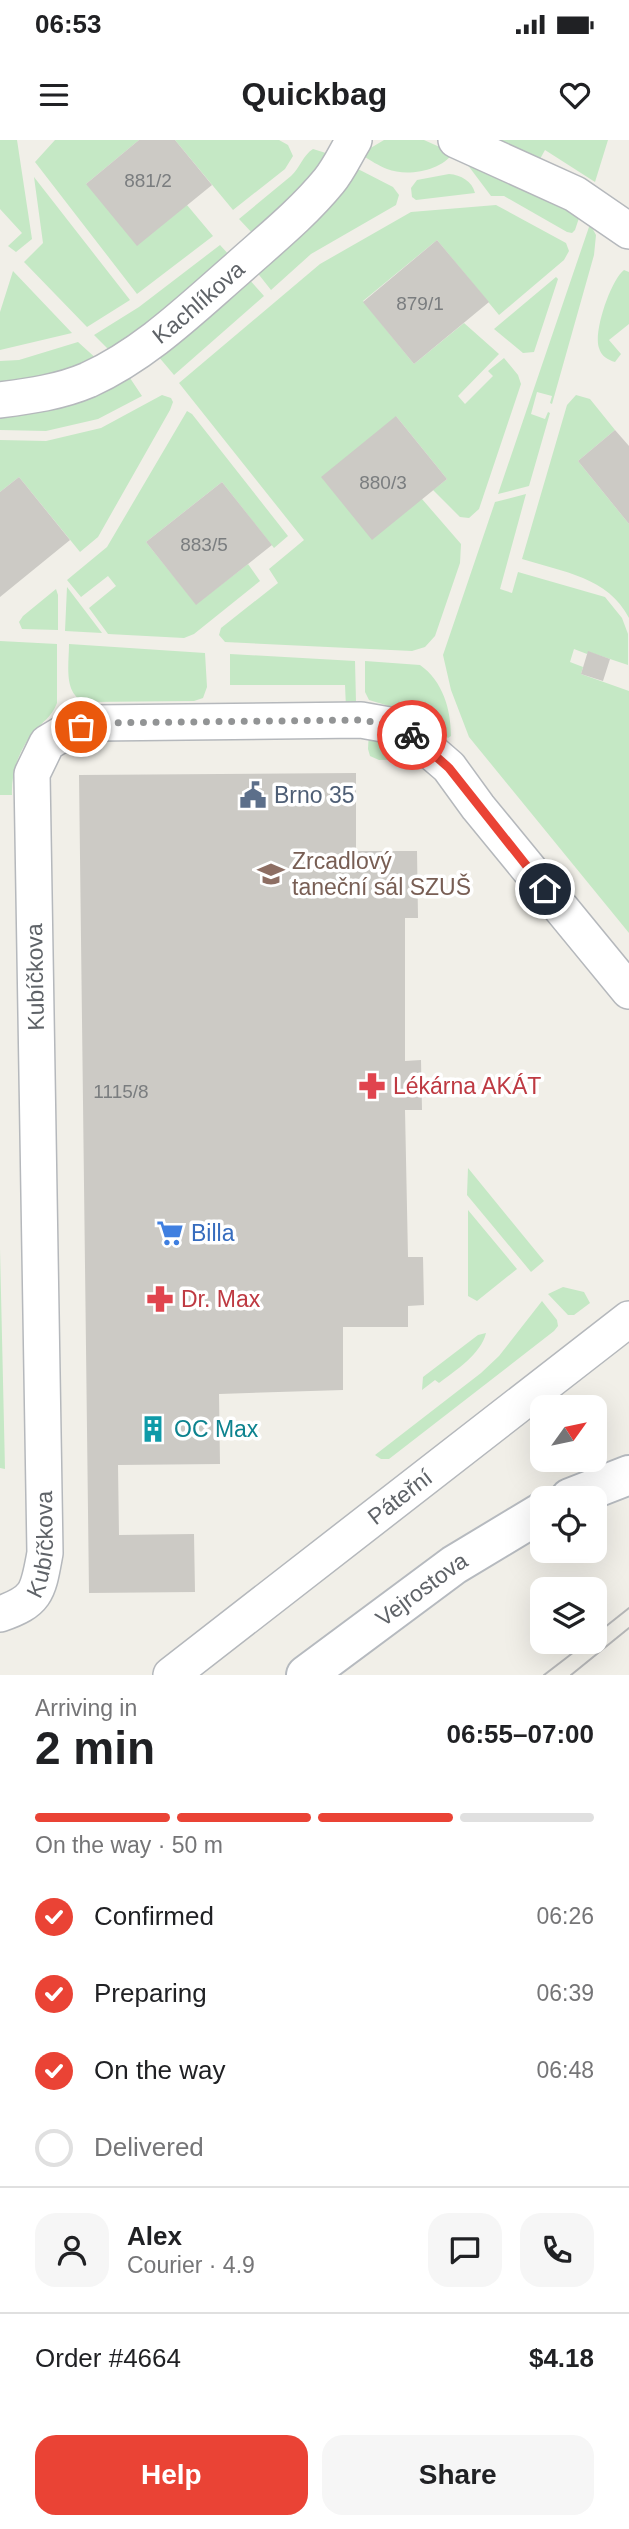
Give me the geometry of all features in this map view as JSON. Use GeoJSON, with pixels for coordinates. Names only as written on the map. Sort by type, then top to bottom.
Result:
{"type":"FeatureCollection","features":[{"type":"Feature","properties":{"kind":"street","name":"Kachlíkova"},"geometry":{"type":"LineString","coordinates":[[0,400],[66,388],[131,357],[174,324],[296,216],[331,179],[354,140]]}},
{"type":"Feature","properties":{"kind":"street"},"geometry":{"type":"LineString","coordinates":[[456,140],[575,194],[629,231]]}},
{"type":"Feature","properties":{"kind":"street","name":"Kubíčkova"},"geometry":{"type":"LineString","coordinates":[[0,1614],[24,1606],[40,1584],[45,1553],[32,774],[47,743],[67,731],[95,723],[366,720],[389,725],[412,735],[449,768],[629,991]]}},
{"type":"Feature","properties":{"kind":"street","name":"Páteřní"},"geometry":{"type":"LineString","coordinates":[[171,1675],[629,1319]]}},
{"type":"Feature","properties":{"kind":"street"},"geometry":{"type":"LineString","coordinates":[[601,1486],[629,1475]]}},
{"type":"Feature","properties":{"kind":"street","name":"Vejrostova"},"geometry":{"type":"LineString","coordinates":[[306,1675],[454,1565],[530,1519]]}},
{"type":"Feature","properties":{"kind":"green space"},"geometry":{"type":"Polygon","coordinates":[[[0,140],[17,140],[32,239],[16,252],[8,246],[22,233],[0,209],[0,140]]]}},
{"type":"Feature","properties":{"kind":"green space"},"geometry":{"type":"Polygon","coordinates":[[[55,140],[139,140],[86,184],[187,205],[213,236],[137,294],[35,162],[55,140]]]}},
{"type":"Feature","properties":{"kind":"green space"},"geometry":{"type":"Polygon","coordinates":[[[175,140],[279,140],[288,145],[293,156],[285,169],[233,210],[175,140]]]}},
{"type":"Feature","properties":{"kind":"green space"},"geometry":{"type":"Polygon","coordinates":[[[384,140],[424,140],[453,153],[440,164],[423,171],[395,171],[363,156],[384,140]]]}},
{"type":"Feature","properties":{"kind":"green space"},"geometry":{"type":"Polygon","coordinates":[[[495,140],[608,140],[595,182],[545,150],[540,159],[495,140]]]}},
{"type":"Feature","properties":{"kind":"green space"},"geometry":{"type":"Polygon","coordinates":[[[313,149],[329,154],[323,168],[254,235],[239,219],[291,176],[313,149]]]}},
{"type":"Feature","properties":{"kind":"green space"},"geometry":{"type":"Polygon","coordinates":[[[464,160],[580,215],[575,230],[572,233],[567,232],[504,196],[491,196],[464,160]]]}},
{"type":"Feature","properties":{"kind":"green space"},"geometry":{"type":"Polygon","coordinates":[[[356,168],[393,187],[399,195],[396,205],[311,254],[271,290],[256,271],[356,168]]]}},
{"type":"Feature","properties":{"kind":"green space"},"geometry":{"type":"Polygon","coordinates":[[[449,174],[465,179],[475,193],[416,200],[412,197],[411,188],[417,180],[449,174]]]}},
{"type":"Feature","properties":{"kind":"green space"},"geometry":{"type":"Polygon","coordinates":[[[34,177],[130,300],[87,327],[24,262],[43,243],[34,177]]]}},
{"type":"Feature","properties":{"kind":"green space"},"geometry":{"type":"Polygon","coordinates":[[[496,205],[566,243],[569,251],[564,260],[499,315],[437,240],[363,301],[414,364],[464,323],[499,354],[458,396],[465,404],[493,376],[488,371],[504,358],[518,375],[521,384],[479,509],[469,518],[460,517],[433,490],[447,479],[396,416],[422,499],[461,544],[460,563],[435,636],[425,647],[412,651],[225,642],[219,635],[221,628],[278,583],[269,569],[304,540],[179,383],[320,264],[411,212],[496,205]]]}},
{"type":"Feature","properties":{"kind":"green space"},"geometry":{"type":"Polygon","coordinates":[[[590,224],[596,235],[594,255],[552,404],[552,396],[537,392],[531,414],[545,419],[548,412],[550,413],[529,486],[498,494],[590,224]]]}},
{"type":"Feature","properties":{"kind":"green space"},"geometry":{"type":"Polygon","coordinates":[[[220,245],[231,257],[113,354],[94,335],[139,307],[220,245]]]}},
{"type":"Feature","properties":{"kind":"green space"},"geometry":{"type":"Polygon","coordinates":[[[624,270],[629,272],[629,324],[609,340],[621,354],[615,362],[600,351],[598,340],[609,295],[624,270]]]}},
{"type":"Feature","properties":{"kind":"green space"},"geometry":{"type":"Polygon","coordinates":[[[13,271],[72,333],[0,350],[0,312],[13,271]]]}},
{"type":"Feature","properties":{"kind":"green space"},"geometry":{"type":"Polygon","coordinates":[[[556,277],[558,279],[534,352],[523,353],[494,329],[556,277]]]}},
{"type":"Feature","properties":{"kind":"green space"},"geometry":{"type":"Polygon","coordinates":[[[248,278],[264,296],[174,375],[158,356],[248,278]]]}},
{"type":"Feature","properties":{"kind":"green space"},"geometry":{"type":"Polygon","coordinates":[[[78,342],[99,361],[0,389],[0,361],[19,360],[78,342]]]}},
{"type":"Feature","properties":{"kind":"green space"},"geometry":{"type":"Polygon","coordinates":[[[128,375],[142,396],[98,419],[46,431],[0,430],[0,415],[128,375]]]}},
{"type":"Feature","properties":{"kind":"green space"},"geometry":{"type":"Polygon","coordinates":[[[162,395],[171,398],[173,402],[170,410],[98,537],[80,552],[19,477],[0,492],[0,440],[46,441],[101,428],[162,395]]]}},
{"type":"Feature","properties":{"kind":"green space"},"geometry":{"type":"Polygon","coordinates":[[[576,395],[590,399],[615,430],[578,461],[629,524],[629,618],[620,604],[597,585],[522,559],[567,405],[576,395]]]}},
{"type":"Feature","properties":{"kind":"green space"},"geometry":{"type":"Polygon","coordinates":[[[187,411],[288,536],[274,548],[222,482],[146,542],[196,604],[248,564],[260,581],[194,634],[184,638],[108,634],[89,608],[116,586],[108,576],[81,597],[67,580],[107,547],[187,411]]]}},
{"type":"Feature","properties":{"kind":"green space"},"geometry":{"type":"Polygon","coordinates":[[[526,494],[500,589],[512,593],[518,572],[605,597],[622,618],[628,634],[628,665],[574,649],[570,662],[583,667],[581,674],[629,691],[629,933],[469,737],[451,690],[443,655],[495,502],[526,494]]]}},
{"type":"Feature","properties":{"kind":"green space"},"geometry":{"type":"Polygon","coordinates":[[[67,587],[102,633],[65,631],[67,587]]]}},
{"type":"Feature","properties":{"kind":"green space"},"geometry":{"type":"Polygon","coordinates":[[[56,589],[58,630],[22,629],[19,622],[23,616],[56,589]]]}},
{"type":"Feature","properties":{"kind":"green space"},"geometry":{"type":"Polygon","coordinates":[[[0,641],[57,644],[57,703],[20,754],[13,778],[12,795],[0,795],[0,641]]]}},
{"type":"Feature","properties":{"kind":"green space"},"geometry":{"type":"Polygon","coordinates":[[[69,644],[205,653],[207,687],[203,698],[194,701],[85,702],[73,693],[70,686],[69,644]]]}},
{"type":"Feature","properties":{"kind":"green space"},"geometry":{"type":"Polygon","coordinates":[[[230,654],[355,661],[356,702],[353,708],[346,708],[345,685],[230,685],[230,654]]]}},
{"type":"Feature","properties":{"kind":"green space"},"geometry":{"type":"Polygon","coordinates":[[[365,661],[420,665],[435,679],[444,697],[451,736],[448,738],[422,716],[369,700],[365,692],[365,661]]]}},
{"type":"Feature","properties":{"kind":"green space"},"geometry":{"type":"Polygon","coordinates":[[[369,731],[427,759],[379,760],[370,756],[369,731]]]}},
{"type":"Feature","properties":{"kind":"green space"},"geometry":{"type":"Polygon","coordinates":[[[468,1168],[544,1261],[531,1272],[467,1195],[468,1168]]]}},
{"type":"Feature","properties":{"kind":"green space"},"geometry":{"type":"Polygon","coordinates":[[[468,1210],[517,1269],[477,1301],[468,1296],[468,1210]]]}},
{"type":"Feature","properties":{"kind":"green space"},"geometry":{"type":"Polygon","coordinates":[[[0,1249],[5,1469],[0,1468],[0,1249]]]}},
{"type":"Feature","properties":{"kind":"green space"},"geometry":{"type":"Polygon","coordinates":[[[563,1287],[584,1292],[590,1303],[574,1315],[568,1315],[548,1294],[563,1287]]]}},
{"type":"Feature","properties":{"kind":"green space"},"geometry":{"type":"Polygon","coordinates":[[[542,1301],[557,1320],[558,1326],[554,1331],[389,1459],[381,1459],[375,1455],[481,1373],[499,1356],[542,1301]]]}},
{"type":"Feature","properties":{"kind":"green space"},"geometry":{"type":"Polygon","coordinates":[[[486,1333],[479,1348],[467,1361],[439,1383],[435,1380],[422,1390],[423,1377],[478,1335],[486,1333]]]}},
{"type":"Feature","properties":{"kind":"building"},"geometry":{"type":"Polygon","coordinates":[[[139,140],[175,140],[212,185],[137,246],[86,184],[139,140]]]}},
{"type":"Feature","properties":{"kind":"building"},"geometry":{"type":"Polygon","coordinates":[[[437,240],[489,302],[414,364],[363,302],[437,240]]]}},
{"type":"Feature","properties":{"kind":"building"},"geometry":{"type":"Polygon","coordinates":[[[396,416],[447,479],[372,540],[321,477],[396,416]]]}},
{"type":"Feature","properties":{"kind":"building"},"geometry":{"type":"Polygon","coordinates":[[[615,430],[629,446],[629,524],[578,461],[615,430]]]}},
{"type":"Feature","properties":{"kind":"building"},"geometry":{"type":"Polygon","coordinates":[[[19,477],[70,540],[0,597],[0,492],[19,477]]]}},
{"type":"Feature","properties":{"kind":"building"},"geometry":{"type":"Polygon","coordinates":[[[222,482],[272,545],[196,605],[146,542],[222,482]]]}},
{"type":"Feature","properties":{"kind":"building"},"geometry":{"type":"Polygon","coordinates":[[[588,651],[610,659],[603,681],[581,674],[588,651]]]}},
{"type":"Feature","properties":{"kind":"building"},"geometry":{"type":"Polygon","coordinates":[[[356,773],[356,851],[417,851],[418,918],[405,918],[405,1061],[421,1060],[422,1110],[405,1110],[408,1257],[423,1257],[424,1305],[408,1306],[408,1327],[343,1327],[343,1390],[219,1394],[220,1464],[118,1465],[119,1535],[194,1534],[195,1592],[89,1593],[79,775],[356,773]]]}},
{"type":"Feature","properties":{"kind":"tram line"},"geometry":{"type":"LineString","coordinates":[[607,1625],[629,1608]]}},
{"type":"Feature","properties":{"kind":"tram line"},"geometry":{"type":"LineString","coordinates":[[571,1675],[629,1628]]}},
{"type":"Feature","properties":{"kind":"tram line"},"geometry":{"type":"LineString","coordinates":[[544,1675],[571,1654]]}},
{"type":"Feature","properties":{"kind":"way so far"},"geometry":{"type":"LineString","coordinates":[[81,727],[95,723],[366,720],[389,725],[412,735]]}},
{"type":"Feature","properties":{"kind":"place","name":"Brno 35"},"geometry":{"type":"Point","coordinates":[253,795]}},
{"type":"Feature","properties":{"kind":"place","name":"Zrcadlový taneční sál SZUŠ"},"geometry":{"type":"Point","coordinates":[271,874]}},
{"type":"Feature","properties":{"kind":"place","name":"Lékárna AKÁT"},"geometry":{"type":"Point","coordinates":[372,1086]}},
{"type":"Feature","properties":{"kind":"place","name":"Billa"},"geometry":{"type":"Point","coordinates":[170,1233]}},
{"type":"Feature","properties":{"kind":"place","name":"Dr. Max"},"geometry":{"type":"Point","coordinates":[160,1299]}},
{"type":"Feature","properties":{"kind":"place","name":"OC Max"},"geometry":{"type":"Point","coordinates":[153,1429]}},
{"type":"Feature","properties":{"kind":"route"},"geometry":{"type":"LineString","coordinates":[[412,735],[449,768],[545,889]]}}]}
